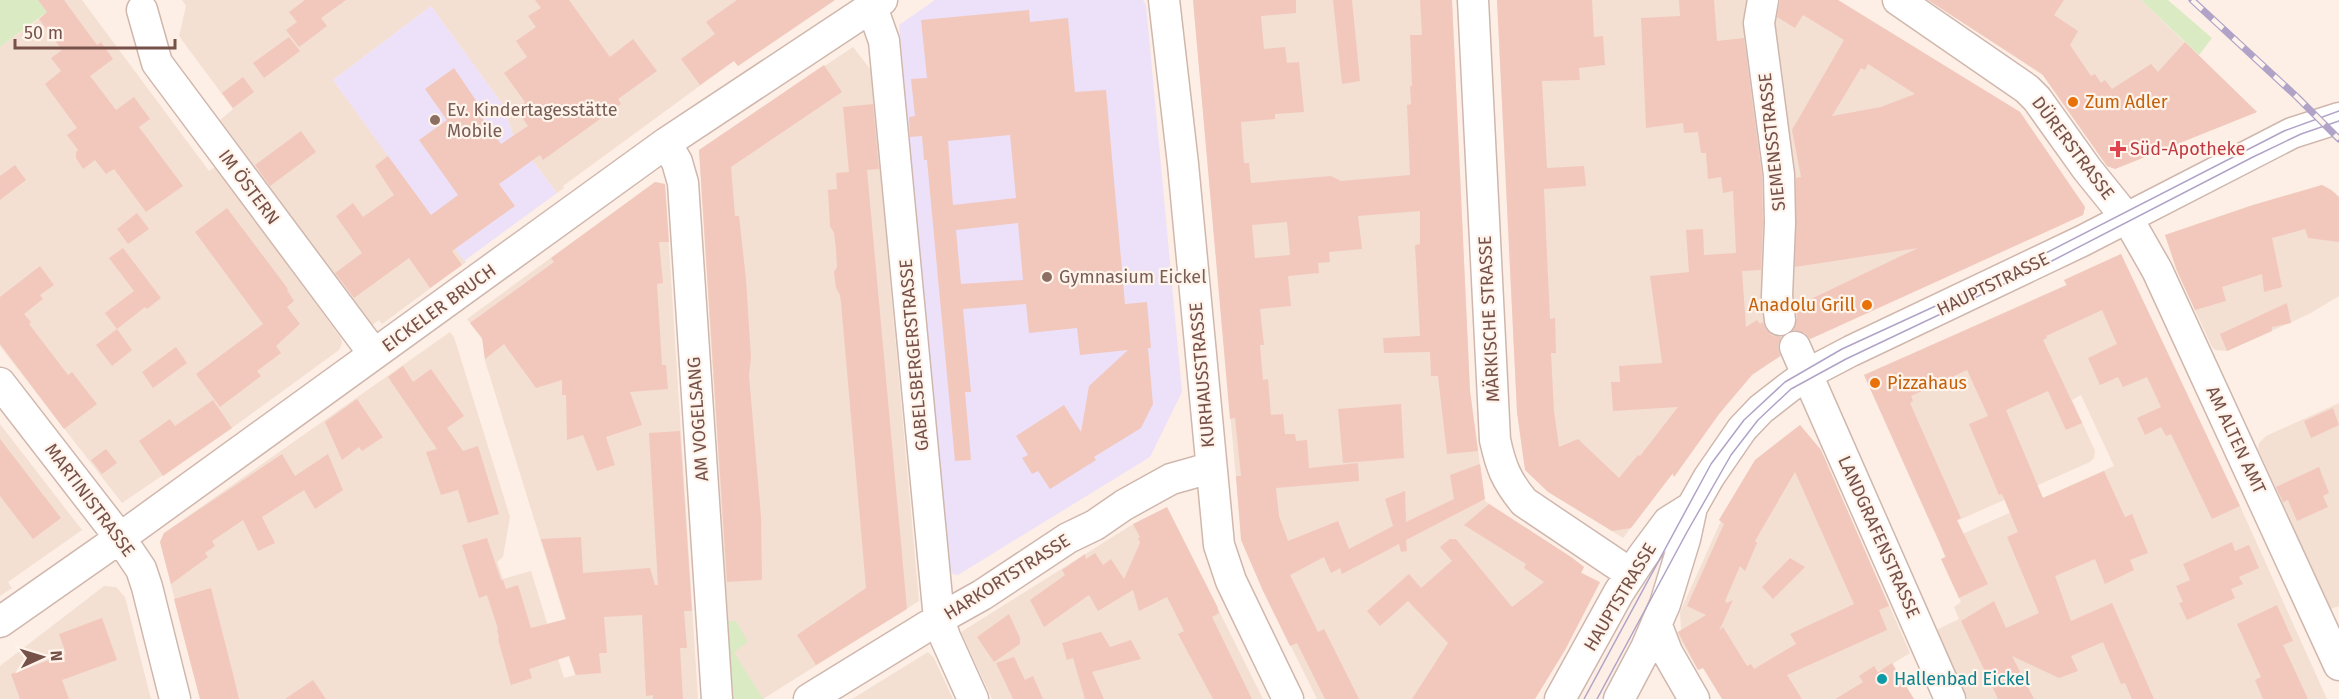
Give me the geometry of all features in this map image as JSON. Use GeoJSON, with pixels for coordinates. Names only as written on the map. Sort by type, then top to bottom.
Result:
{"type":"FeatureCollection","features":[{"type":"Feature","properties":{"kind":"street","name":"KURHAUSSTRASSE"},"geometry":{"type":"LineString","coordinates":[[1164,0],[1184,164],[1216,528],[1224,563],[1288,699]]}},
{"type":"Feature","properties":{"kind":"street","name":"MÄRKISCHE STRASSE"},"geometry":{"type":"LineString","coordinates":[[1473,0],[1495,440],[1501,468],[1510,485],[1524,502],[1631,574]]}},
{"type":"Feature","properties":{"kind":"street","name":"SIEMENSSTRASSE"},"geometry":{"type":"LineString","coordinates":[[1762,0],[1759,23],[1779,175],[1777,296],[1780,320]]}},
{"type":"Feature","properties":{"kind":"street","name":"DÜRERSTRASSE"},"geometry":{"type":"LineString","coordinates":[[1898,0],[2027,88],[2126,218]]}},
{"type":"Feature","properties":{"kind":"street","name":"EICKELER BRUCH"},"geometry":{"type":"LineString","coordinates":[[0,622],[666,143],[877,3]]}},
{"type":"Feature","properties":{"kind":"street","name":"GABELSBERGERSTRASSE"},"geometry":{"type":"LineString","coordinates":[[877,3],[884,41],[939,619],[973,699]]}},
{"type":"Feature","properties":{"kind":"street","name":"IM ÖSTERN"},"geometry":{"type":"LineString","coordinates":[[142,10],[157,63],[374,354]]}},
{"type":"Feature","properties":{"kind":"street","name":"HAUPTSTRASSE"},"geometry":{"type":"LineString","coordinates":[[1624,690],[1657,626],[1685,539],[1692,507],[1726,449],[1747,423],[1770,402],[1807,374],[1851,351],[1981,291],[2292,133],[2339,118]]}},
{"type":"Feature","properties":{"kind":"street","name":"AM VOGELSANG"},"geometry":{"type":"LineString","coordinates":[[666,143],[677,162],[683,183],[717,699]]}},
{"type":"Feature","properties":{"kind":"street","name":"AM ALTEN AMT"},"geometry":{"type":"LineString","coordinates":[[2126,218],[2157,270],[2339,666]]}},
{"type":"Feature","properties":{"kind":"street"},"geometry":{"type":"LineString","coordinates":[[1795,347],[1807,374]]}},
{"type":"Feature","properties":{"kind":"street","name":"LANDGRAFENSTRASSE"},"geometry":{"type":"LineString","coordinates":[[1807,374],[1950,699]]}},
{"type":"Feature","properties":{"kind":"street","name":"MARTINISTRASSE"},"geometry":{"type":"LineString","coordinates":[[0,383],[120,537],[141,569],[175,699]]}},
{"type":"Feature","properties":{"kind":"street","name":"HARKORTSTRASSE"},"geometry":{"type":"LineString","coordinates":[[809,699],[982,595],[1068,538],[1095,525],[1124,505],[1171,479],[1210,468]]}},
{"type":"Feature","properties":{"kind":"street","name":"HAUPTSTRASSE"},"geometry":{"type":"LineString","coordinates":[[1560,699],[1631,574],[1668,522],[1692,507]]}},
{"type":"Feature","properties":{"kind":"street"},"geometry":{"type":"LineString","coordinates":[[1657,626],[1667,652],[1688,688]]}},
{"type":"Feature","properties":{"kind":"street"},"geometry":{"type":"LineString","coordinates":[[1624,690],[1648,673],[1688,688]]}},
{"type":"Feature","properties":{"kind":"shaded area"},"geometry":{"type":"Polygon","coordinates":[[[38,0],[82,0],[209,171],[215,167],[341,338],[342,343],[339,350],[232,428],[122,503],[0,346],[0,47],[47,13],[38,0]]]}},
{"type":"Feature","properties":{"kind":"shaded area"},"geometry":{"type":"Polygon","coordinates":[[[182,0],[835,0],[738,66],[734,61],[731,63],[563,186],[564,188],[557,193],[513,135],[503,105],[431,6],[333,80],[466,262],[382,324],[379,320],[372,325],[220,120],[233,109],[179,36],[186,6],[182,0]]]}},
{"type":"Feature","properties":{"kind":"shaded area","name":"Gymnasium Eickel"},"geometry":{"type":"Polygon","coordinates":[[[935,0],[1143,0],[1146,5],[1182,392],[1150,457],[958,575],[953,574],[948,567],[899,25],[935,0]]]}},
{"type":"Feature","properties":{"kind":"shaded area"},"geometry":{"type":"Polygon","coordinates":[[[1193,0],[1452,0],[1470,391],[1485,501],[1571,557],[1584,567],[1581,572],[1600,583],[1565,650],[1535,699],[1317,699],[1268,600],[1241,534],[1193,0]]]}},
{"type":"Feature","properties":{"kind":"shaded area"},"geometry":{"type":"Polygon","coordinates":[[[1497,0],[1747,0],[1745,13],[1750,58],[1782,0],[1838,0],[2020,112],[2085,207],[2083,215],[1802,343],[1752,374],[1719,414],[1674,477],[1672,474],[1623,538],[1549,492],[1528,473],[1524,463],[1517,412],[1497,0]]]}},
{"type":"Feature","properties":{"kind":"shaded area"},"geometry":{"type":"Polygon","coordinates":[[[1928,0],[2141,0],[2257,112],[2115,169],[2107,166],[2044,76],[1928,0]]]}},
{"type":"Feature","properties":{"kind":"shaded area","name":"Ev. Kindertagesstätte Mobile"},"geometry":{"type":"Polygon","coordinates":[[[431,6],[503,105],[513,135],[557,193],[464,261],[333,80],[431,6]]]}},
{"type":"Feature","properties":{"kind":"shaded area"},"geometry":{"type":"Polygon","coordinates":[[[853,47],[871,70],[919,601],[763,699],[733,699],[699,150],[853,47]]]}},
{"type":"Feature","properties":{"kind":"shaded area"},"geometry":{"type":"Polygon","coordinates":[[[655,182],[665,184],[698,699],[200,699],[160,542],[164,533],[450,332],[454,337],[510,517],[503,557],[497,562],[503,579],[531,571],[564,678],[575,675],[569,657],[576,654],[485,361],[483,346],[486,344],[467,319],[655,182]]]}},
{"type":"Feature","properties":{"kind":"shaded area"},"geometry":{"type":"Polygon","coordinates":[[[2322,185],[2339,197],[2339,296],[2309,314],[2227,351],[2215,350],[2177,271],[2165,235],[2322,185]]]}},
{"type":"Feature","properties":{"kind":"shaded area"},"geometry":{"type":"Polygon","coordinates":[[[2121,254],[2240,506],[2327,699],[1967,699],[1936,630],[1959,619],[1954,607],[1961,602],[1941,559],[1945,557],[1940,544],[2114,466],[2081,395],[2072,400],[2095,451],[2094,458],[2090,462],[1934,531],[1864,375],[2066,285],[2064,280],[2121,254]]]}},
{"type":"Feature","properties":{"kind":"shaded area"},"geometry":{"type":"Polygon","coordinates":[[[2339,403],[2339,606],[2331,609],[2258,449],[2259,443],[2266,436],[2339,403]]]}},
{"type":"Feature","properties":{"kind":"shaded area"},"geometry":{"type":"Polygon","coordinates":[[[0,424],[82,530],[8,582],[12,588],[0,596],[0,424]]]}},
{"type":"Feature","properties":{"kind":"shaded area"},"geometry":{"type":"Polygon","coordinates":[[[1800,425],[1821,450],[1910,653],[1884,669],[1860,676],[1863,682],[1835,699],[1802,699],[1800,696],[1795,699],[1703,668],[1698,670],[1676,633],[1681,630],[1680,612],[1721,521],[1719,520],[1755,460],[1800,425]]]}},
{"type":"Feature","properties":{"kind":"shaded area"},"geometry":{"type":"Polygon","coordinates":[[[1167,507],[1263,699],[992,699],[961,632],[1130,526],[1167,507]]]}},
{"type":"Feature","properties":{"kind":"shaded area"},"geometry":{"type":"Polygon","coordinates":[[[104,586],[116,587],[125,597],[151,699],[0,699],[0,666],[104,586]]]}},
{"type":"Feature","properties":{"kind":"shaded area"},"geometry":{"type":"Polygon","coordinates":[[[928,652],[934,658],[953,699],[852,699],[928,652]]]}},
{"type":"Feature","properties":{"kind":"green space"},"geometry":{"type":"Polygon","coordinates":[[[0,0],[38,0],[47,12],[0,47],[0,0]]]}},
{"type":"Feature","properties":{"kind":"green space"},"geometry":{"type":"Polygon","coordinates":[[[2141,0],[2168,0],[2212,38],[2199,55],[2141,0]]]}},
{"type":"Feature","properties":{"kind":"green space"},"geometry":{"type":"Polygon","coordinates":[[[728,621],[736,621],[748,642],[734,652],[763,699],[733,699],[728,621]]]}},
{"type":"Feature","properties":{"kind":"building"},"geometry":{"type":"Polygon","coordinates":[[[38,0],[64,0],[97,45],[101,42],[113,59],[90,76],[116,110],[134,97],[150,119],[139,127],[183,186],[146,212],[114,169],[106,174],[95,160],[83,169],[76,158],[78,150],[67,135],[77,128],[45,84],[61,71],[51,58],[62,50],[39,19],[47,12],[38,0]]]}},
{"type":"Feature","properties":{"kind":"building"},"geometry":{"type":"Polygon","coordinates":[[[305,0],[346,0],[321,18],[327,26],[299,47],[286,30],[297,22],[289,12],[305,0]]]}},
{"type":"Feature","properties":{"kind":"building"},"geometry":{"type":"Polygon","coordinates":[[[535,0],[569,0],[610,57],[633,39],[657,71],[618,99],[621,104],[543,160],[540,155],[499,184],[515,206],[452,251],[462,265],[430,288],[409,258],[354,298],[335,273],[362,253],[336,216],[353,203],[363,217],[394,195],[375,166],[388,156],[431,215],[458,195],[419,140],[447,120],[425,89],[454,68],[477,102],[473,105],[501,144],[528,126],[516,109],[525,102],[504,73],[527,57],[516,41],[536,27],[528,16],[541,8],[535,0]]]}},
{"type":"Feature","properties":{"kind":"building"},"geometry":{"type":"Polygon","coordinates":[[[737,0],[835,0],[738,66],[734,61],[700,85],[681,59],[715,34],[706,22],[737,0]]]}},
{"type":"Feature","properties":{"kind":"building"},"geometry":{"type":"Polygon","coordinates":[[[1193,0],[1296,0],[1296,13],[1261,16],[1264,49],[1285,47],[1287,63],[1299,62],[1304,112],[1275,114],[1275,119],[1241,122],[1244,163],[1249,163],[1251,183],[1331,176],[1341,181],[1410,175],[1407,105],[1411,104],[1410,86],[1412,86],[1410,35],[1422,35],[1420,0],[1452,0],[1470,391],[1478,451],[1447,454],[1438,376],[1431,376],[1430,352],[1384,353],[1383,338],[1420,336],[1415,245],[1420,244],[1420,211],[1358,216],[1362,249],[1329,252],[1330,262],[1318,263],[1319,273],[1288,276],[1291,306],[1260,309],[1264,345],[1260,345],[1263,380],[1268,379],[1271,415],[1283,414],[1285,434],[1295,434],[1296,441],[1307,440],[1309,468],[1358,463],[1359,481],[1276,488],[1279,516],[1288,541],[1338,521],[1349,549],[1393,526],[1385,499],[1405,491],[1406,522],[1454,499],[1450,475],[1480,464],[1485,499],[1406,540],[1407,551],[1401,552],[1399,544],[1342,574],[1340,568],[1331,573],[1324,557],[1290,575],[1318,632],[1324,629],[1359,699],[1325,699],[1297,643],[1290,646],[1263,591],[1241,540],[1236,476],[1241,476],[1235,418],[1230,419],[1193,0]],[[1287,222],[1252,225],[1255,258],[1290,255],[1287,222]]]}},
{"type":"Feature","properties":{"kind":"building"},"geometry":{"type":"Polygon","coordinates":[[[1333,0],[1352,0],[1360,81],[1342,84],[1333,0]]]}},
{"type":"Feature","properties":{"kind":"building"},"geometry":{"type":"Polygon","coordinates":[[[1497,0],[1592,0],[1594,37],[1603,36],[1605,65],[1579,68],[1580,80],[1542,81],[1547,168],[1584,166],[1586,186],[1544,189],[1550,319],[1555,318],[1556,353],[1551,353],[1554,411],[1559,447],[1578,439],[1619,478],[1638,455],[1640,456],[1678,407],[1613,411],[1611,382],[1620,382],[1619,366],[1662,363],[1650,276],[1689,272],[1686,230],[1703,229],[1704,255],[1736,253],[1733,191],[1723,193],[1721,177],[1708,179],[1706,153],[1701,153],[1698,132],[1684,133],[1683,123],[1646,128],[1641,18],[1680,16],[1679,0],[1714,0],[1717,41],[1744,38],[1762,176],[1763,223],[1761,270],[1742,271],[1746,327],[1757,320],[1760,324],[1763,322],[1766,330],[1773,336],[1781,337],[1778,346],[1780,356],[1752,375],[1719,414],[1674,477],[1673,473],[1631,528],[1612,531],[1548,492],[1525,470],[1517,412],[1497,0]]]}},
{"type":"Feature","properties":{"kind":"building"},"geometry":{"type":"Polygon","coordinates":[[[1780,0],[1838,0],[2020,112],[2085,207],[2083,215],[1810,339],[1805,333],[1793,330],[1797,318],[1796,306],[1918,248],[1795,267],[1796,178],[1801,177],[1792,130],[1844,40],[1803,15],[1795,28],[1777,17],[1780,0]],[[1868,64],[1865,70],[1861,68],[1832,116],[1881,107],[1915,94],[1868,64]]]}},
{"type":"Feature","properties":{"kind":"building"},"geometry":{"type":"Polygon","coordinates":[[[1928,0],[2064,0],[2054,15],[2078,31],[2070,45],[2091,76],[2095,74],[2101,83],[2105,80],[2112,89],[2151,64],[2158,72],[2185,42],[2257,112],[2115,169],[2107,166],[2042,74],[1928,0]]]}},
{"type":"Feature","properties":{"kind":"building"},"geometry":{"type":"Polygon","coordinates":[[[1029,10],[1030,22],[1068,18],[1075,92],[1106,90],[1125,304],[1147,302],[1153,404],[1141,428],[1094,457],[1096,460],[1050,489],[1038,471],[1032,474],[1022,458],[1028,455],[1016,436],[1064,405],[1081,432],[1089,386],[1128,350],[1080,355],[1077,328],[1029,333],[1026,304],[963,309],[971,392],[965,392],[971,460],[955,461],[927,160],[924,160],[922,136],[910,137],[909,117],[915,116],[911,79],[927,78],[921,20],[1029,10]],[[1010,135],[948,141],[953,205],[1016,198],[1010,135]],[[1018,223],[956,230],[961,284],[1023,280],[1018,223]]]}},
{"type":"Feature","properties":{"kind":"building"},"geometry":{"type":"Polygon","coordinates":[[[289,37],[300,51],[264,78],[253,63],[289,37]]]}},
{"type":"Feature","properties":{"kind":"building"},"geometry":{"type":"Polygon","coordinates":[[[824,65],[842,92],[731,167],[735,216],[739,216],[746,279],[751,358],[749,375],[761,517],[762,580],[727,582],[699,150],[824,65]]]}},
{"type":"Feature","properties":{"kind":"building"},"geometry":{"type":"Polygon","coordinates":[[[243,77],[254,92],[233,108],[222,93],[243,77]]]}},
{"type":"Feature","properties":{"kind":"building"},"geometry":{"type":"Polygon","coordinates":[[[873,104],[879,169],[867,170],[907,609],[816,665],[797,635],[866,588],[841,303],[834,272],[837,267],[836,249],[834,233],[830,226],[828,190],[837,189],[836,173],[849,172],[843,107],[873,104]]]}},
{"type":"Feature","properties":{"kind":"building"},"geometry":{"type":"Polygon","coordinates":[[[301,131],[316,152],[270,186],[255,165],[301,131]]]}},
{"type":"Feature","properties":{"kind":"building"},"geometry":{"type":"Polygon","coordinates":[[[15,165],[26,180],[0,200],[0,176],[15,165]]]}},
{"type":"Feature","properties":{"kind":"building"},"geometry":{"type":"Polygon","coordinates":[[[655,182],[665,184],[669,242],[659,242],[663,283],[657,284],[662,365],[666,365],[668,389],[630,392],[642,425],[606,437],[615,465],[597,471],[583,435],[567,440],[566,395],[562,395],[562,380],[536,388],[504,344],[485,359],[482,338],[470,323],[554,262],[551,258],[655,182]]]}},
{"type":"Feature","properties":{"kind":"building"},"geometry":{"type":"Polygon","coordinates":[[[2322,185],[2339,197],[2339,242],[2308,238],[2305,229],[2272,238],[2282,287],[2264,292],[2262,274],[2222,287],[2226,301],[2195,310],[2177,271],[2165,235],[2253,205],[2322,185]]]}},
{"type":"Feature","properties":{"kind":"building"},"geometry":{"type":"Polygon","coordinates":[[[227,208],[288,289],[294,301],[287,307],[300,324],[276,346],[281,353],[257,371],[261,376],[220,407],[196,374],[263,324],[195,232],[227,208]]]}},
{"type":"Feature","properties":{"kind":"building"},"geometry":{"type":"Polygon","coordinates":[[[137,213],[149,229],[128,244],[117,229],[137,213]]]}},
{"type":"Feature","properties":{"kind":"building"},"geometry":{"type":"Polygon","coordinates":[[[123,248],[161,298],[147,309],[145,307],[117,329],[105,313],[134,291],[109,258],[123,248]]]}},
{"type":"Feature","properties":{"kind":"building"},"geometry":{"type":"Polygon","coordinates":[[[2121,254],[2240,506],[2212,519],[2171,434],[2166,436],[2161,427],[2145,435],[2137,418],[2161,407],[2147,377],[2123,387],[2118,377],[2100,385],[2088,358],[2117,344],[2102,310],[2046,336],[2047,338],[2043,340],[2082,423],[2066,430],[2048,391],[2006,410],[2043,498],[2104,471],[2125,517],[2132,514],[2148,553],[2130,560],[2134,570],[2105,584],[2095,559],[2055,576],[2071,621],[2112,603],[2154,699],[2132,699],[2125,683],[2121,684],[2103,642],[2071,656],[2078,671],[2059,678],[2012,656],[2034,699],[1998,699],[1961,621],[1994,601],[2006,628],[2039,613],[2007,537],[2018,532],[2002,494],[1999,495],[1969,424],[1988,416],[1967,370],[1911,396],[1913,401],[1910,403],[1961,518],[1957,520],[1988,584],[1959,598],[1941,559],[1946,557],[1864,375],[2067,285],[2064,280],[2121,254]]]}},
{"type":"Feature","properties":{"kind":"building"},"geometry":{"type":"Polygon","coordinates":[[[40,266],[54,285],[40,295],[43,299],[24,314],[68,375],[72,372],[97,404],[64,429],[0,344],[0,297],[40,266]]]}},
{"type":"Feature","properties":{"kind":"building"},"geometry":{"type":"Polygon","coordinates":[[[2287,303],[2291,323],[2272,327],[2272,331],[2227,351],[2220,334],[2287,303]]]}},
{"type":"Feature","properties":{"kind":"building"},"geometry":{"type":"Polygon","coordinates":[[[117,329],[132,350],[112,366],[96,345],[117,329]]]}},
{"type":"Feature","properties":{"kind":"building"},"geometry":{"type":"Polygon","coordinates":[[[176,347],[187,363],[153,388],[142,372],[176,347]]]}},
{"type":"Feature","properties":{"kind":"building"},"geometry":{"type":"Polygon","coordinates":[[[403,366],[413,382],[431,369],[464,416],[447,428],[463,451],[478,446],[499,514],[468,523],[458,490],[441,495],[426,452],[437,449],[388,377],[403,366]]]}},
{"type":"Feature","properties":{"kind":"building"},"geometry":{"type":"Polygon","coordinates":[[[357,399],[383,437],[362,451],[359,447],[342,460],[325,422],[357,399]]]}},
{"type":"Feature","properties":{"kind":"building"},"geometry":{"type":"Polygon","coordinates":[[[213,400],[232,428],[163,476],[139,441],[170,419],[175,426],[213,400]]]}},
{"type":"Feature","properties":{"kind":"building"},"geometry":{"type":"Polygon","coordinates":[[[1401,404],[1404,458],[1343,463],[1338,409],[1401,404]]]}},
{"type":"Feature","properties":{"kind":"building"},"geometry":{"type":"Polygon","coordinates":[[[2333,408],[2339,425],[2311,438],[2304,421],[2333,408]]]}},
{"type":"Feature","properties":{"kind":"building"},"geometry":{"type":"Polygon","coordinates":[[[1800,425],[1821,450],[1889,606],[1879,610],[1887,630],[1787,675],[1802,699],[1722,699],[1703,668],[1698,670],[1678,632],[1706,615],[1687,606],[1724,524],[1719,520],[1755,460],[1800,425]],[[1795,472],[1755,541],[1757,543],[1745,571],[1740,566],[1725,601],[1727,603],[1733,600],[1719,631],[1723,627],[1747,666],[1751,664],[1754,669],[1796,644],[1790,634],[1854,604],[1795,472]]]}},
{"type":"Feature","properties":{"kind":"building"},"geometry":{"type":"Polygon","coordinates":[[[680,431],[692,611],[684,611],[687,648],[680,648],[683,699],[653,699],[653,695],[646,696],[642,615],[604,617],[607,653],[599,653],[601,673],[576,675],[569,656],[529,669],[532,678],[511,685],[498,639],[498,629],[487,595],[479,598],[462,545],[487,538],[506,589],[518,585],[531,628],[566,619],[541,539],[581,537],[583,573],[650,568],[655,585],[658,585],[649,433],[680,431]]]}},
{"type":"Feature","properties":{"kind":"building"},"geometry":{"type":"Polygon","coordinates":[[[0,439],[61,518],[33,539],[0,496],[0,439]]]}},
{"type":"Feature","properties":{"kind":"building"},"geometry":{"type":"Polygon","coordinates":[[[106,449],[117,463],[102,474],[91,460],[106,449]]]}},
{"type":"Feature","properties":{"kind":"building"},"geometry":{"type":"Polygon","coordinates":[[[282,454],[295,476],[328,454],[343,490],[315,509],[304,490],[262,517],[275,543],[258,551],[243,520],[212,541],[215,546],[205,553],[208,557],[171,584],[160,542],[164,533],[282,454]]]}},
{"type":"Feature","properties":{"kind":"building"},"geometry":{"type":"Polygon","coordinates":[[[2319,467],[2329,493],[2323,496],[2328,507],[2297,521],[2288,500],[2283,502],[2276,487],[2319,467]]]}},
{"type":"Feature","properties":{"kind":"building"},"geometry":{"type":"Polygon","coordinates":[[[1489,504],[1571,557],[1584,567],[1581,573],[1600,582],[1565,650],[1535,699],[1412,699],[1448,643],[1408,601],[1380,626],[1367,611],[1409,574],[1421,588],[1452,561],[1440,547],[1450,539],[1456,539],[1512,607],[1544,582],[1524,568],[1526,564],[1464,525],[1489,504]]]}},
{"type":"Feature","properties":{"kind":"building"},"geometry":{"type":"Polygon","coordinates":[[[1167,507],[1217,606],[1219,613],[1212,617],[1252,699],[1213,699],[1178,634],[1184,631],[1167,597],[1139,611],[1133,590],[1098,611],[1089,595],[1044,627],[1030,600],[1065,575],[1062,570],[1085,554],[1086,559],[1095,553],[1103,565],[1111,559],[1124,579],[1140,543],[1138,538],[1140,537],[1133,524],[1167,507]]]}},
{"type":"Feature","properties":{"kind":"building"},"geometry":{"type":"Polygon","coordinates":[[[2232,542],[2235,551],[2249,545],[2259,568],[2239,577],[2243,584],[2231,589],[2235,598],[2187,620],[2179,603],[2183,602],[2176,586],[2190,580],[2183,564],[2232,542]]]}},
{"type":"Feature","properties":{"kind":"building"},"geometry":{"type":"Polygon","coordinates":[[[1790,558],[1805,567],[1773,599],[1762,587],[1790,558]]]}},
{"type":"Feature","properties":{"kind":"building"},"geometry":{"type":"Polygon","coordinates":[[[211,588],[239,699],[200,699],[174,599],[211,588]]]}},
{"type":"Feature","properties":{"kind":"building"},"geometry":{"type":"Polygon","coordinates":[[[2277,605],[2293,641],[2283,645],[2308,699],[2263,699],[2255,680],[2261,677],[2237,624],[2277,605]]]}},
{"type":"Feature","properties":{"kind":"building"},"geometry":{"type":"Polygon","coordinates":[[[1009,614],[1020,638],[1020,644],[994,662],[977,637],[1009,614]]]}},
{"type":"Feature","properties":{"kind":"building"},"geometry":{"type":"Polygon","coordinates":[[[102,618],[117,660],[62,680],[69,699],[20,699],[11,674],[66,654],[59,634],[102,618]]]}},
{"type":"Feature","properties":{"kind":"building"},"geometry":{"type":"Polygon","coordinates":[[[1101,632],[1110,647],[1131,640],[1141,659],[1092,672],[1104,699],[1085,699],[1073,658],[1067,660],[1062,643],[1101,632]]]}},
{"type":"Feature","properties":{"kind":"building"},"geometry":{"type":"Polygon","coordinates":[[[1014,657],[1025,680],[1033,676],[1043,699],[1013,699],[996,663],[1014,657]]]}},
{"type":"Feature","properties":{"kind":"building","name":"Hallenbad Eickel"},"geometry":{"type":"Polygon","coordinates":[[[1892,663],[1914,699],[1835,699],[1863,682],[1859,676],[1874,666],[1878,672],[1892,663]]]}},
{"type":"Feature","properties":{"kind":"building"},"geometry":{"type":"Polygon","coordinates":[[[313,680],[326,699],[285,699],[313,680]]]}},
{"type":"Feature","properties":{"kind":"tram line"},"geometry":{"type":"LineString","coordinates":[[1584,699],[1711,464],[1744,420],[1785,382],[1842,349],[2003,275],[2284,131],[2339,111]]}},
{"type":"Feature","properties":{"kind":"tram line"},"geometry":{"type":"LineString","coordinates":[[1597,699],[1731,455],[1758,420],[1791,389],[1846,359],[2046,264],[2253,157],[2301,134],[2339,121]]}},
{"type":"Feature","properties":{"kind":"railway"},"geometry":{"type":"LineString","coordinates":[[2192,0],[2339,139]]}},
{"type":"Feature","properties":{"kind":"place","name":"Zum Adler"},"geometry":{"type":"Point","coordinates":[2073,102]}},
{"type":"Feature","properties":{"kind":"place","name":"Ev. Kindertagesstätte Mobile"},"geometry":{"type":"Point","coordinates":[435,120]}},
{"type":"Feature","properties":{"kind":"place","name":"Süd-Apotheke"},"geometry":{"type":"Point","coordinates":[2118,149]}},
{"type":"Feature","properties":{"kind":"place","name":"Gymnasium Eickel"},"geometry":{"type":"Point","coordinates":[1047,277]}},
{"type":"Feature","properties":{"kind":"place","name":"Anadolu Grill"},"geometry":{"type":"Point","coordinates":[1867,305]}},
{"type":"Feature","properties":{"kind":"place","name":"Pizzahaus"},"geometry":{"type":"Point","coordinates":[1875,383]}},
{"type":"Feature","properties":{"kind":"place","name":"Hallenbad Eickel"},"geometry":{"type":"Point","coordinates":[1882,679]}}]}
